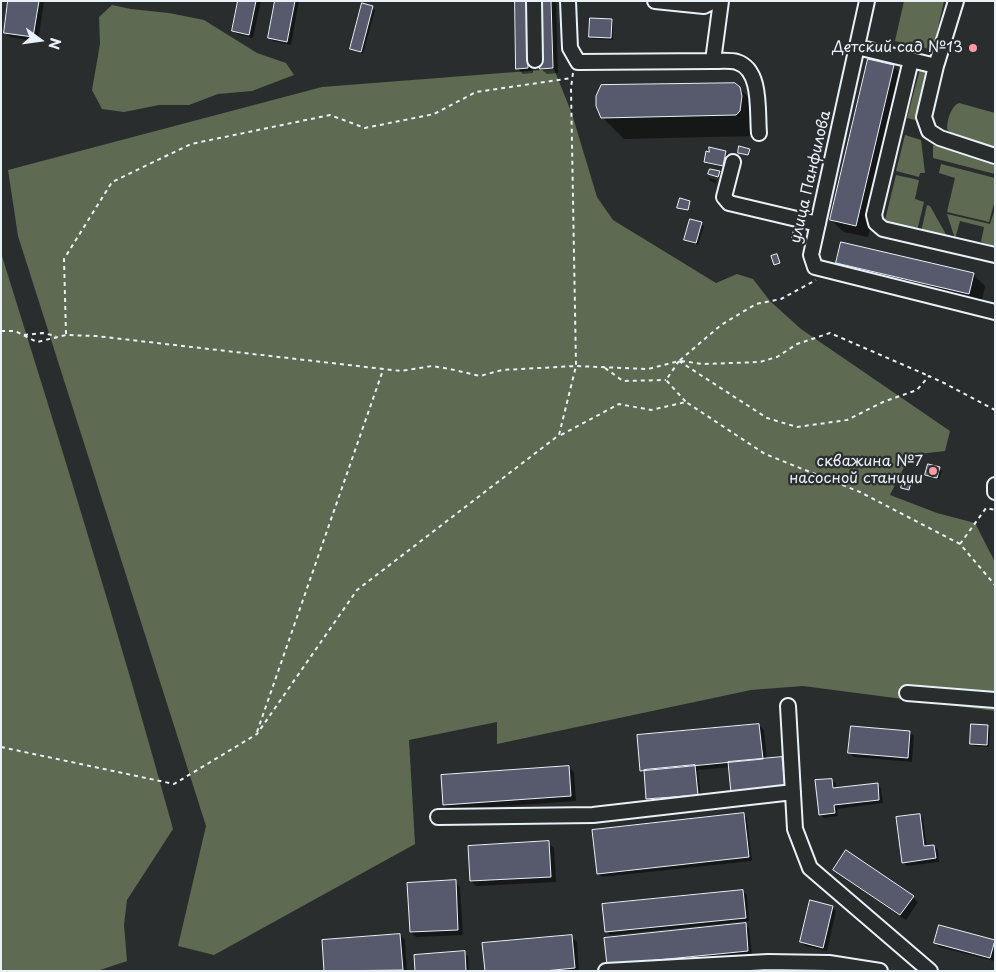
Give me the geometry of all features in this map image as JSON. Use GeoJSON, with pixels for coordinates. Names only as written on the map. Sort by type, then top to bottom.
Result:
{"type":"FeatureCollection","features":[{"type":"Feature","properties":{"kind":"street"},"geometry":{"type":"LineString","coordinates":[[534,1],[535,60]]}},
{"type":"Feature","properties":{"kind":"street"},"geometry":{"type":"LineString","coordinates":[[568,1],[570,48],[578,62],[713,61],[736,62],[749,68],[755,82],[759,133]]}},
{"type":"Feature","properties":{"kind":"street"},"geometry":{"type":"LineString","coordinates":[[655,1],[704,6],[714,1]]}},
{"type":"Feature","properties":{"kind":"street"},"geometry":{"type":"LineString","coordinates":[[713,61],[721,1]]}},
{"type":"Feature","properties":{"kind":"street","name":"улица Панфилова"},"geometry":{"type":"LineString","coordinates":[[867,1],[811,255],[815,267],[995,312]]}},
{"type":"Feature","properties":{"kind":"street"},"geometry":{"type":"LineString","coordinates":[[956,1],[936,66],[924,117],[929,131],[940,138],[995,156]]}},
{"type":"Feature","properties":{"kind":"street"},"geometry":{"type":"LineString","coordinates":[[857,47],[936,66]]}},
{"type":"Feature","properties":{"kind":"street"},"geometry":{"type":"LineString","coordinates":[[911,60],[874,215],[876,223],[883,228],[995,256]]}},
{"type":"Feature","properties":{"kind":"street"},"geometry":{"type":"LineString","coordinates":[[733,162],[724,197],[729,203],[818,224]]}},
{"type":"Feature","properties":{"kind":"street"},"geometry":{"type":"LineString","coordinates":[[995,485],[995,492]]}},
{"type":"Feature","properties":{"kind":"street"},"geometry":{"type":"LineString","coordinates":[[906,693],[995,700]]}},
{"type":"Feature","properties":{"kind":"street"},"geometry":{"type":"LineString","coordinates":[[788,706],[795,829],[810,868],[930,971]]}},
{"type":"Feature","properties":{"kind":"street"},"geometry":{"type":"LineString","coordinates":[[438,817],[593,815],[793,792]]}},
{"type":"Feature","properties":{"kind":"street"},"geometry":{"type":"LineString","coordinates":[[606,971],[768,962],[829,963],[880,971]]}},
{"type":"Feature","properties":{"kind":"path"},"geometry":{"type":"LineString","coordinates":[[559,435],[576,366],[572,78],[578,62]]}},
{"type":"Feature","properties":{"kind":"path"},"geometry":{"type":"LineString","coordinates":[[66,335],[64,259],[112,182],[191,144],[330,115],[365,128],[434,114],[476,92],[572,78]]}},
{"type":"Feature","properties":{"kind":"path"},"geometry":{"type":"LineString","coordinates":[[666,380],[679,361],[721,325],[756,304],[781,299],[831,271]]}},
{"type":"Feature","properties":{"kind":"path"},"geometry":{"type":"LineString","coordinates":[[1,331],[15,331],[37,342],[66,335],[96,336],[383,370],[401,371],[432,366],[480,376],[502,370],[576,366],[648,369],[679,361],[703,364],[760,362],[776,357],[796,344],[830,333],[929,376],[995,410]]}},
{"type":"Feature","properties":{"kind":"path"},"geometry":{"type":"LineString","coordinates":[[23,335],[43,333],[58,336]]}},
{"type":"Feature","properties":{"kind":"path"},"geometry":{"type":"LineString","coordinates":[[679,361],[767,418],[797,427],[846,420],[884,402],[917,390],[929,376]]}},
{"type":"Feature","properties":{"kind":"path"},"geometry":{"type":"LineString","coordinates":[[604,367],[623,381],[666,380],[686,402],[765,454],[860,492],[960,544],[995,585]]}},
{"type":"Feature","properties":{"kind":"path"},"geometry":{"type":"LineString","coordinates":[[257,734],[383,370]]}},
{"type":"Feature","properties":{"kind":"path"},"geometry":{"type":"LineString","coordinates":[[1,747],[174,784],[257,734],[357,590],[559,435],[619,404],[651,410],[686,402]]}},
{"type":"Feature","properties":{"kind":"path"},"geometry":{"type":"LineString","coordinates":[[960,544],[986,508],[995,510]]}},
{"type":"Feature","properties":{"kind":"green space"},"geometry":{"type":"Polygon","coordinates":[[[904,1],[944,1],[933,50],[895,41],[904,1]]]}},
{"type":"Feature","properties":{"kind":"green space"},"geometry":{"type":"Polygon","coordinates":[[[112,5],[204,20],[257,53],[286,63],[294,75],[252,91],[218,94],[189,105],[159,105],[124,112],[102,109],[92,90],[100,44],[99,17],[112,5]]]}},
{"type":"Feature","properties":{"kind":"green space"},"geometry":{"type":"Polygon","coordinates":[[[554,69],[572,114],[597,197],[613,220],[716,283],[737,274],[753,279],[770,301],[801,329],[950,431],[945,451],[910,455],[890,495],[937,513],[975,523],[995,562],[995,711],[803,686],[751,690],[497,744],[497,722],[409,740],[415,844],[214,955],[178,946],[206,826],[18,236],[8,170],[322,87],[554,69]]]}},
{"type":"Feature","properties":{"kind":"green space"},"geometry":{"type":"Polygon","coordinates":[[[920,69],[929,70],[919,121],[907,118],[920,69]]]}},
{"type":"Feature","properties":{"kind":"green space"},"geometry":{"type":"Polygon","coordinates":[[[959,103],[995,113],[995,147],[951,133],[947,129],[950,114],[959,103]]]}},
{"type":"Feature","properties":{"kind":"green space"},"geometry":{"type":"Polygon","coordinates":[[[905,135],[921,140],[925,173],[920,173],[919,177],[896,171],[905,135]]]}},
{"type":"Feature","properties":{"kind":"green space"},"geometry":{"type":"Polygon","coordinates":[[[933,145],[995,163],[995,174],[933,158],[933,145]]]}},
{"type":"Feature","properties":{"kind":"green space"},"geometry":{"type":"Polygon","coordinates":[[[941,164],[995,178],[995,200],[989,222],[947,212],[955,178],[939,173],[941,164]]]}},
{"type":"Feature","properties":{"kind":"green space"},"geometry":{"type":"Polygon","coordinates":[[[896,175],[919,180],[915,199],[924,202],[917,231],[888,223],[885,220],[896,175]]]}},
{"type":"Feature","properties":{"kind":"green space"},"geometry":{"type":"Polygon","coordinates":[[[927,205],[930,206],[948,238],[921,232],[927,205]]]}},
{"type":"Feature","properties":{"kind":"green space"},"geometry":{"type":"Polygon","coordinates":[[[995,209],[995,246],[981,242],[984,227],[960,221],[955,239],[947,214],[990,224],[995,209]]]}},
{"type":"Feature","properties":{"kind":"green space"},"geometry":{"type":"Polygon","coordinates":[[[1,253],[111,613],[173,829],[127,900],[124,925],[127,961],[97,971],[1,971],[1,253]]]}},
{"type":"Feature","properties":{"kind":"building"},"geometry":{"type":"Polygon","coordinates":[[[8,1],[39,1],[33,37],[4,33],[8,1]]]}},
{"type":"Feature","properties":{"kind":"building"},"geometry":{"type":"Polygon","coordinates":[[[238,1],[256,1],[249,35],[232,31],[238,1]]]}},
{"type":"Feature","properties":{"kind":"building"},"geometry":{"type":"Polygon","coordinates":[[[275,1],[295,1],[287,42],[268,38],[275,1]]]}},
{"type":"Feature","properties":{"kind":"building"},"geometry":{"type":"Polygon","coordinates":[[[515,1],[528,1],[528,68],[516,69],[515,1]]]}},
{"type":"Feature","properties":{"kind":"building"},"geometry":{"type":"Polygon","coordinates":[[[540,1],[551,1],[553,68],[540,69],[540,1]]]}},
{"type":"Feature","properties":{"kind":"building"},"geometry":{"type":"Polygon","coordinates":[[[362,3],[373,6],[361,52],[350,49],[362,3]]]}},
{"type":"Feature","properties":{"kind":"building"},"geometry":{"type":"Polygon","coordinates":[[[590,18],[612,19],[611,38],[589,37],[590,18]]]}},
{"type":"Feature","properties":{"kind":"building"},"geometry":{"type":"Polygon","coordinates":[[[868,59],[894,65],[856,226],[830,220],[868,59]]]}},
{"type":"Feature","properties":{"kind":"building"},"geometry":{"type":"Polygon","coordinates":[[[735,83],[740,87],[742,96],[740,111],[736,115],[601,118],[596,106],[596,96],[601,85],[735,83]]]}},
{"type":"Feature","properties":{"kind":"building"},"geometry":{"type":"Polygon","coordinates":[[[739,146],[750,149],[748,155],[738,153],[739,146]]]}},
{"type":"Feature","properties":{"kind":"building"},"geometry":{"type":"Polygon","coordinates":[[[709,147],[726,151],[723,166],[704,162],[706,151],[709,152],[709,147]]]}},
{"type":"Feature","properties":{"kind":"building"},"geometry":{"type":"Polygon","coordinates":[[[710,169],[720,171],[718,177],[708,174],[710,169]]]}},
{"type":"Feature","properties":{"kind":"building"},"geometry":{"type":"Polygon","coordinates":[[[680,198],[690,201],[688,210],[677,208],[680,198]]]}},
{"type":"Feature","properties":{"kind":"building"},"geometry":{"type":"Polygon","coordinates":[[[690,219],[702,222],[696,243],[684,240],[690,219]]]}},
{"type":"Feature","properties":{"kind":"building"},"geometry":{"type":"Polygon","coordinates":[[[794,230],[798,231],[796,239],[792,238],[794,230]]]}},
{"type":"Feature","properties":{"kind":"building"},"geometry":{"type":"Polygon","coordinates":[[[841,242],[974,273],[969,294],[836,263],[841,242]]]}},
{"type":"Feature","properties":{"kind":"building"},"geometry":{"type":"Polygon","coordinates":[[[777,254],[780,263],[774,265],[771,256],[777,254]]]}},
{"type":"Feature","properties":{"kind":"building","name":"скважина №7 насосной станции"},"geometry":{"type":"Polygon","coordinates":[[[928,464],[940,467],[937,478],[925,475],[928,464]]]}},
{"type":"Feature","properties":{"kind":"building"},"geometry":{"type":"Polygon","coordinates":[[[903,480],[911,482],[909,490],[901,488],[903,480]]]}},
{"type":"Feature","properties":{"kind":"building"},"geometry":{"type":"Polygon","coordinates":[[[759,724],[763,759],[640,771],[637,735],[759,724]]]}},
{"type":"Feature","properties":{"kind":"building"},"geometry":{"type":"Polygon","coordinates":[[[971,724],[988,725],[987,745],[970,744],[971,724]]]}},
{"type":"Feature","properties":{"kind":"building"},"geometry":{"type":"Polygon","coordinates":[[[851,726],[910,731],[908,758],[848,753],[851,726]]]}},
{"type":"Feature","properties":{"kind":"building"},"geometry":{"type":"Polygon","coordinates":[[[782,757],[785,788],[731,793],[728,762],[782,757]]]}},
{"type":"Feature","properties":{"kind":"building"},"geometry":{"type":"Polygon","coordinates":[[[695,765],[698,795],[646,799],[644,770],[695,765]]]}},
{"type":"Feature","properties":{"kind":"building"},"geometry":{"type":"Polygon","coordinates":[[[569,766],[571,796],[443,805],[441,775],[569,766]]]}},
{"type":"Feature","properties":{"kind":"building"},"geometry":{"type":"Polygon","coordinates":[[[832,779],[833,788],[878,783],[879,800],[834,805],[835,813],[819,815],[815,780],[832,779]]]}},
{"type":"Feature","properties":{"kind":"building"},"geometry":{"type":"Polygon","coordinates":[[[744,813],[749,857],[597,874],[592,830],[744,813]]]}},
{"type":"Feature","properties":{"kind":"building"},"geometry":{"type":"Polygon","coordinates":[[[920,814],[924,846],[934,845],[936,858],[902,863],[896,817],[920,814]]]}},
{"type":"Feature","properties":{"kind":"building"},"geometry":{"type":"Polygon","coordinates":[[[549,841],[551,877],[470,881],[468,846],[549,841]]]}},
{"type":"Feature","properties":{"kind":"building"},"geometry":{"type":"Polygon","coordinates":[[[846,850],[914,896],[900,915],[833,870],[846,850]]]}},
{"type":"Feature","properties":{"kind":"building"},"geometry":{"type":"Polygon","coordinates":[[[456,880],[458,930],[410,932],[407,883],[456,880]]]}},
{"type":"Feature","properties":{"kind":"building"},"geometry":{"type":"Polygon","coordinates":[[[743,890],[746,918],[605,932],[602,904],[743,890]]]}},
{"type":"Feature","properties":{"kind":"building"},"geometry":{"type":"Polygon","coordinates":[[[810,900],[833,906],[823,948],[800,942],[810,900]]]}},
{"type":"Feature","properties":{"kind":"building"},"geometry":{"type":"Polygon","coordinates":[[[746,923],[748,951],[607,965],[604,938],[746,923]]]}},
{"type":"Feature","properties":{"kind":"building"},"geometry":{"type":"Polygon","coordinates":[[[939,925],[995,940],[990,958],[934,943],[939,925]]]}},
{"type":"Feature","properties":{"kind":"building"},"geometry":{"type":"Polygon","coordinates":[[[400,934],[403,970],[324,971],[322,940],[400,934]]]}},
{"type":"Feature","properties":{"kind":"building"},"geometry":{"type":"Polygon","coordinates":[[[572,935],[575,968],[544,971],[485,971],[482,943],[572,935]]]}},
{"type":"Feature","properties":{"kind":"building"},"geometry":{"type":"Polygon","coordinates":[[[465,951],[466,971],[415,971],[414,955],[465,951]]]}},
{"type":"Feature","properties":{"kind":"place","name":"Детский сад №13"},"geometry":{"type":"Point","coordinates":[973,48]}},
{"type":"Feature","properties":{"kind":"place","name":"скважина №7 насосной станции"},"geometry":{"type":"Point","coordinates":[933,471]}}]}
